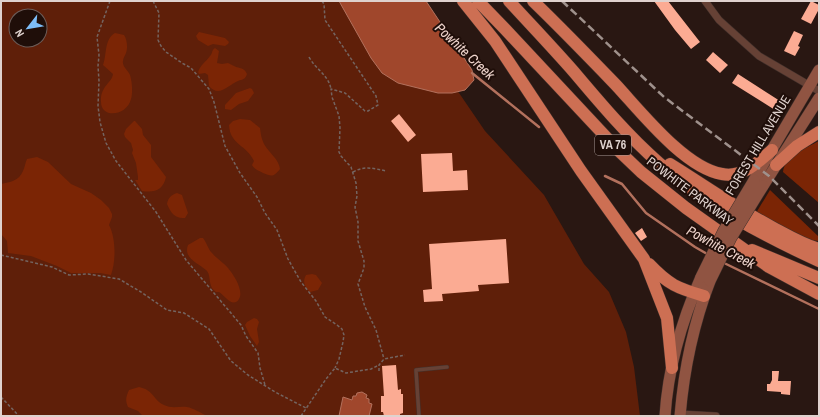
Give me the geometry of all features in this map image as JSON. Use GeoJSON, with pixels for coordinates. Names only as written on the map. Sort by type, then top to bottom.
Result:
{"type":"FeatureCollection","features":[{"type":"Feature","properties":{"kind":"highway"},"geometry":{"type":"LineString","coordinates":[[463,1],[495,41],[581,171],[644,259],[662,278],[670,284],[699,295]]}},
{"type":"Feature","properties":{"kind":"highway","name":"POWHITE PARKWAY"},"geometry":{"type":"LineString","coordinates":[[478,1],[620,152],[641,172],[680,204],[769,267],[819,294]]}},
{"type":"Feature","properties":{"kind":"highway","name":"POWHITE PARKWAY"},"geometry":{"type":"LineString","coordinates":[[509,1],[638,144],[680,180],[713,204],[753,228],[819,261]]}},
{"type":"Feature","properties":{"kind":"highway"},"geometry":{"type":"LineString","coordinates":[[533,1],[657,130],[679,151],[690,159],[710,170],[727,174],[749,169],[772,150]]}},
{"type":"Feature","properties":{"kind":"highway"},"geometry":{"type":"LineString","coordinates":[[776,165],[797,146],[819,132]]}},
{"type":"Feature","properties":{"kind":"highway"},"geometry":{"type":"LineString","coordinates":[[638,144],[752,216],[794,239],[819,249]]}},
{"type":"Feature","properties":{"kind":"highway","name":"VA 76"},"geometry":{"type":"LineString","coordinates":[[736,244],[819,278]]}},
{"type":"Feature","properties":{"kind":"highway"},"geometry":{"type":"LineString","coordinates":[[644,259],[667,318],[672,368]]}},
{"type":"Feature","properties":{"kind":"main road","name":"FOREST HILL AVENUE"},"geometry":{"type":"LineString","coordinates":[[665,416],[672,368],[705,279],[731,238],[758,183],[772,150],[814,89],[819,70]]}},
{"type":"Feature","properties":{"kind":"main road","name":"FOREST HILL AVENUE"},"geometry":{"type":"LineString","coordinates":[[758,183],[776,165],[819,98]]}},
{"type":"Feature","properties":{"kind":"main road","name":"FOREST HILL AVENUE"},"geometry":{"type":"LineString","coordinates":[[680,415],[682,387],[699,295]]}},
{"type":"Feature","properties":{"kind":"street"},"geometry":{"type":"LineString","coordinates":[[705,1],[719,20],[759,56],[814,89]]}},
{"type":"Feature","properties":{"kind":"street"},"geometry":{"type":"LineString","coordinates":[[680,415],[716,416]]}},
{"type":"Feature","properties":{"kind":"lane"},"geometry":{"type":"LineString","coordinates":[[419,416],[416,370],[447,366]]}},
{"type":"Feature","properties":{"kind":"path"},"geometry":{"type":"LineString","coordinates":[[110,1],[97,37],[99,55],[98,106],[100,122],[106,143],[116,161],[160,218],[186,260],[241,325],[246,336],[258,353],[261,373],[265,385]]}},
{"type":"Feature","properties":{"kind":"path"},"geometry":{"type":"LineString","coordinates":[[154,1],[159,13],[158,40],[161,46],[166,52],[191,68],[208,89],[214,102],[225,146],[240,173],[257,197],[265,214],[277,230],[288,259],[300,282],[316,301],[325,317],[337,325],[342,330],[344,335],[344,342],[335,368],[301,416]]}},
{"type":"Feature","properties":{"kind":"path"},"geometry":{"type":"LineString","coordinates":[[322,1],[324,4],[325,20],[376,96],[378,105],[368,112],[365,111],[345,93],[331,89]]}},
{"type":"Feature","properties":{"kind":"path"},"geometry":{"type":"LineString","coordinates":[[309,57],[329,81],[332,97],[339,116],[339,152],[353,172],[357,196],[355,207],[358,222],[358,240],[364,261],[364,268],[358,284],[365,307],[376,330],[384,359]]}},
{"type":"Feature","properties":{"kind":"path"},"geometry":{"type":"LineString","coordinates":[[353,172],[359,168],[367,167],[387,171]]}},
{"type":"Feature","properties":{"kind":"path"},"geometry":{"type":"LineString","coordinates":[[1,255],[52,267],[69,275],[88,274],[119,279],[167,310],[184,312],[209,329],[231,361],[248,375],[306,408]]}},
{"type":"Feature","properties":{"kind":"path"},"geometry":{"type":"LineString","coordinates":[[335,368],[346,373],[371,370],[379,365],[384,359],[405,355]]}},
{"type":"Feature","properties":{"kind":"path"},"geometry":{"type":"LineString","coordinates":[[379,365],[379,371]]}},
{"type":"Feature","properties":{"kind":"path"},"geometry":{"type":"LineString","coordinates":[[343,372],[343,377]]}},
{"type":"Feature","properties":{"kind":"path"},"geometry":{"type":"LineString","coordinates":[[1,397],[19,416]]}},
{"type":"Feature","properties":{"kind":"shaded area"},"geometry":{"type":"Polygon","coordinates":[[[1,1],[385,1],[427,46],[485,131],[544,195],[584,264],[609,292],[626,332],[634,367],[640,416],[1,416],[1,1]]]}},
{"type":"Feature","properties":{"kind":"shaded area"},"geometry":{"type":"Polygon","coordinates":[[[339,1],[426,1],[472,70],[474,80],[465,90],[452,93],[438,93],[398,83],[382,73],[371,58],[339,1]]]}},
{"type":"Feature","properties":{"kind":"shaded area"},"geometry":{"type":"Polygon","coordinates":[[[199,32],[225,38],[229,42],[225,46],[213,44],[208,46],[198,40],[196,36],[199,32]]]}},
{"type":"Feature","properties":{"kind":"shaded area"},"geometry":{"type":"Polygon","coordinates":[[[115,33],[124,35],[126,39],[127,49],[123,63],[130,75],[132,90],[129,105],[125,109],[120,112],[109,113],[102,107],[101,97],[104,88],[111,80],[113,74],[103,65],[107,43],[111,36],[115,33]]]}},
{"type":"Feature","properties":{"kind":"shaded area"},"geometry":{"type":"Polygon","coordinates":[[[215,48],[219,51],[217,63],[228,63],[243,69],[247,74],[244,79],[220,91],[216,91],[209,86],[208,75],[205,73],[199,74],[198,72],[215,48]]]}},
{"type":"Feature","properties":{"kind":"shaded area"},"geometry":{"type":"Polygon","coordinates":[[[250,88],[254,93],[248,101],[239,104],[231,110],[225,109],[225,105],[236,93],[250,88]]]}},
{"type":"Feature","properties":{"kind":"shaded area"},"geometry":{"type":"Polygon","coordinates":[[[240,119],[250,120],[260,128],[264,144],[279,165],[280,169],[276,174],[272,176],[268,175],[254,168],[252,165],[254,161],[251,156],[232,137],[229,125],[233,121],[240,119]]]}},
{"type":"Feature","properties":{"kind":"shaded area"},"geometry":{"type":"Polygon","coordinates":[[[134,121],[142,129],[143,135],[151,145],[151,157],[166,177],[161,188],[155,191],[142,191],[135,180],[138,180],[138,177],[136,163],[132,153],[133,150],[131,143],[124,134],[126,129],[134,121]]]}},
{"type":"Feature","properties":{"kind":"shaded area"},"geometry":{"type":"Polygon","coordinates":[[[819,141],[819,203],[783,172],[788,161],[792,157],[819,141]]]}},
{"type":"Feature","properties":{"kind":"shaded area"},"geometry":{"type":"Polygon","coordinates":[[[37,157],[48,162],[71,184],[91,193],[109,208],[112,217],[109,225],[114,243],[114,263],[111,275],[100,273],[71,273],[31,256],[8,253],[7,241],[1,234],[1,184],[17,179],[24,170],[27,159],[37,157]]]}},
{"type":"Feature","properties":{"kind":"shaded area"},"geometry":{"type":"Polygon","coordinates":[[[770,190],[819,237],[819,241],[809,240],[756,213],[770,190]]]}},
{"type":"Feature","properties":{"kind":"shaded area"},"geometry":{"type":"Polygon","coordinates":[[[177,193],[182,195],[188,213],[185,218],[179,218],[174,215],[167,204],[170,197],[177,193]]]}},
{"type":"Feature","properties":{"kind":"shaded area"},"geometry":{"type":"Polygon","coordinates":[[[200,238],[203,238],[211,251],[226,266],[235,279],[240,292],[237,302],[231,302],[219,292],[213,290],[210,284],[208,272],[189,257],[187,250],[188,245],[200,238]]]}},
{"type":"Feature","properties":{"kind":"shaded area"},"geometry":{"type":"Polygon","coordinates":[[[306,275],[316,275],[322,283],[318,290],[310,292],[305,286],[304,280],[306,275]]]}},
{"type":"Feature","properties":{"kind":"shaded area"},"geometry":{"type":"Polygon","coordinates":[[[254,318],[259,322],[257,329],[259,342],[257,346],[245,325],[254,318]]]}},
{"type":"Feature","properties":{"kind":"shaded area"},"geometry":{"type":"Polygon","coordinates":[[[139,387],[148,390],[160,403],[164,405],[194,409],[207,416],[143,416],[138,411],[128,407],[126,402],[129,390],[139,387]]]}},
{"type":"Feature","properties":{"kind":"shaded area"},"geometry":{"type":"Polygon","coordinates":[[[362,392],[367,395],[366,398],[369,399],[369,403],[372,404],[369,416],[339,416],[343,397],[352,400],[353,396],[356,396],[357,393],[362,392]]]}},
{"type":"Feature","properties":{"kind":"building"},"geometry":{"type":"Polygon","coordinates":[[[654,1],[668,1],[700,42],[691,49],[654,1]]]}},
{"type":"Feature","properties":{"kind":"building"},"geometry":{"type":"Polygon","coordinates":[[[811,1],[819,5],[819,9],[811,24],[801,19],[811,1]]]}},
{"type":"Feature","properties":{"kind":"building"},"geometry":{"type":"Polygon","coordinates":[[[794,31],[803,35],[798,46],[800,47],[795,56],[784,51],[794,31]]]}},
{"type":"Feature","properties":{"kind":"building"},"geometry":{"type":"Polygon","coordinates":[[[713,52],[728,65],[720,73],[706,60],[713,52]]]}},
{"type":"Feature","properties":{"kind":"building"},"geometry":{"type":"Polygon","coordinates":[[[738,74],[780,101],[775,110],[732,83],[738,74]]]}},
{"type":"Feature","properties":{"kind":"building"},"geometry":{"type":"Polygon","coordinates":[[[399,114],[416,135],[408,142],[391,121],[399,114]]]}},
{"type":"Feature","properties":{"kind":"building"},"geometry":{"type":"Polygon","coordinates":[[[452,153],[453,171],[467,170],[468,190],[423,192],[421,154],[452,153]]]}},
{"type":"Feature","properties":{"kind":"building"},"geometry":{"type":"Polygon","coordinates":[[[642,228],[647,237],[641,241],[635,233],[642,228]]]}},
{"type":"Feature","properties":{"kind":"building"},"geometry":{"type":"Polygon","coordinates":[[[506,239],[509,283],[478,285],[479,291],[442,294],[443,301],[424,302],[423,290],[432,289],[429,244],[506,239]]]}},
{"type":"Feature","properties":{"kind":"building"},"geometry":{"type":"Polygon","coordinates":[[[396,365],[398,390],[401,389],[401,394],[403,394],[403,413],[400,414],[400,416],[384,416],[383,412],[381,412],[381,396],[384,396],[382,366],[396,365]]]}},
{"type":"Feature","properties":{"kind":"building"},"geometry":{"type":"Polygon","coordinates":[[[772,371],[779,371],[778,381],[791,381],[790,395],[781,394],[781,392],[767,391],[767,384],[770,384],[772,380],[772,371]]]}},
{"type":"Feature","properties":{"kind":"waterway","name":"Powhite Creek"},"geometry":{"type":"LineString","coordinates":[[472,73],[539,127]]}},
{"type":"Feature","properties":{"kind":"waterway","name":"Powhite Creek"},"geometry":{"type":"LineString","coordinates":[[605,176],[622,184],[646,213],[709,255]]}},
{"type":"Feature","properties":{"kind":"waterway","name":"Powhite Creek"},"geometry":{"type":"LineString","coordinates":[[722,262],[819,309]]}},
{"type":"Feature","properties":{"kind":"railway"},"geometry":{"type":"LineString","coordinates":[[562,1],[664,97],[769,176],[819,226]]}}]}
